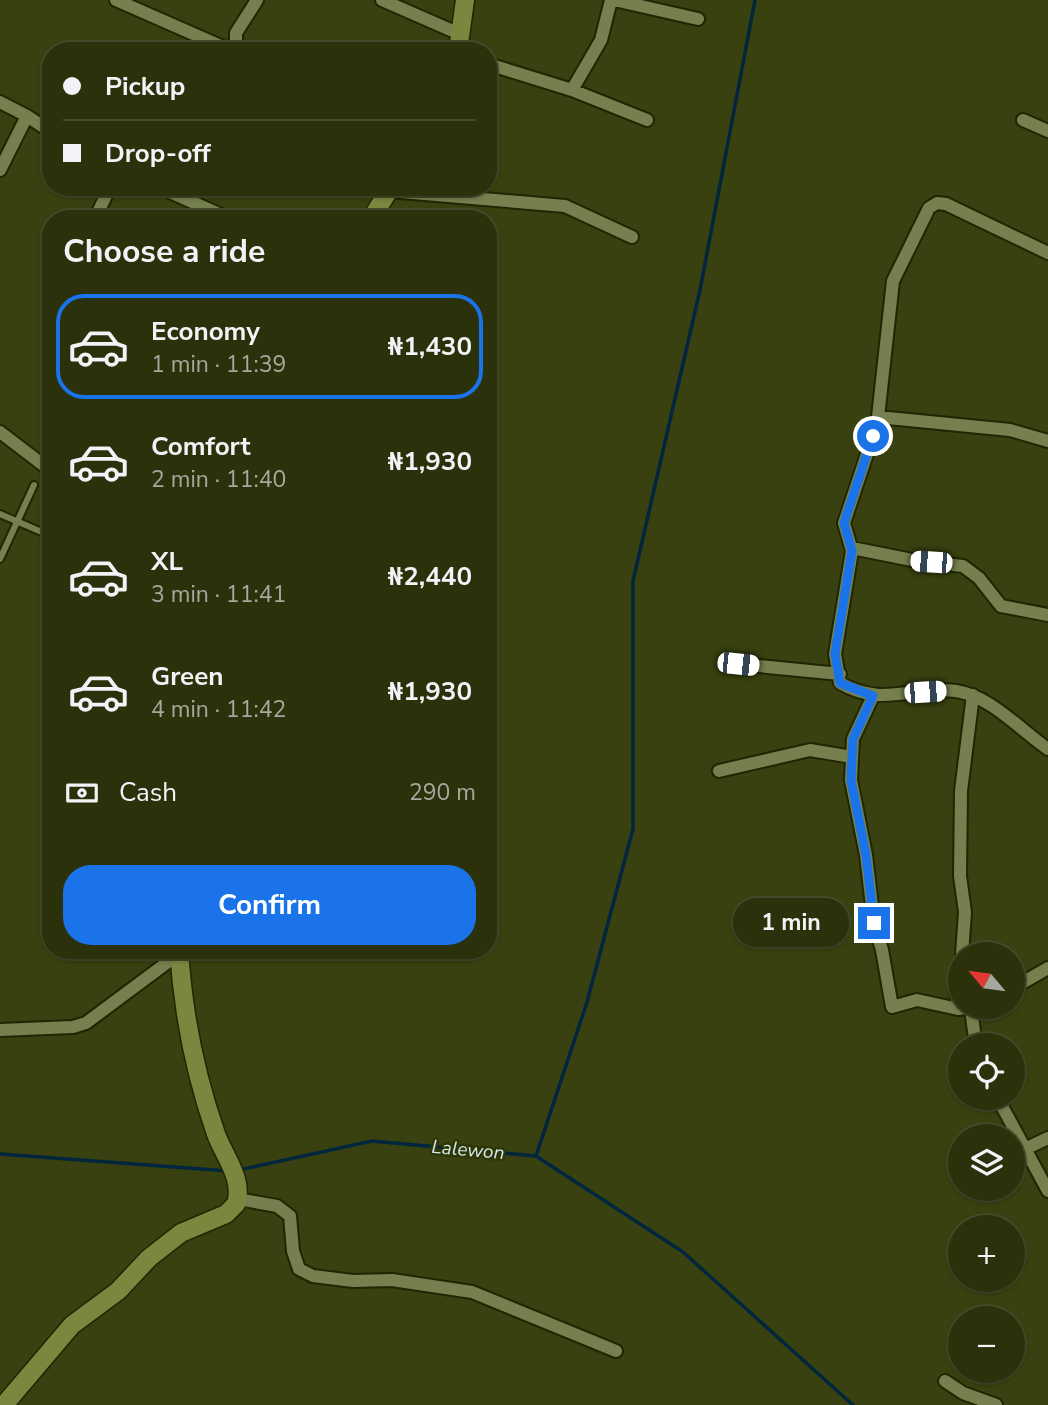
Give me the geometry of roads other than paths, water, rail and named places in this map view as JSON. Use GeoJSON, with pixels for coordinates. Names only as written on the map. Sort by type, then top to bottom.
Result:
{"type":"FeatureCollection","features":[{"type":"Feature","properties":{"kind":"street"},"geometry":{"type":"LineString","coordinates":[[116,0],[213,42]]}},
{"type":"Feature","properties":{"kind":"street"},"geometry":{"type":"LineString","coordinates":[[235,42],[236,33],[257,0]]}},
{"type":"Feature","properties":{"kind":"street"},"geometry":{"type":"LineString","coordinates":[[382,0],[458,42]]}},
{"type":"Feature","properties":{"kind":"street"},"geometry":{"type":"LineString","coordinates":[[460,42],[465,0]]}},
{"type":"Feature","properties":{"kind":"street"},"geometry":{"type":"LineString","coordinates":[[572,90],[601,40],[612,0],[698,19]]}},
{"type":"Feature","properties":{"kind":"street"},"geometry":{"type":"LineString","coordinates":[[497,67],[572,90],[647,120]]}},
{"type":"Feature","properties":{"kind":"street"},"geometry":{"type":"LineString","coordinates":[[0,102],[42,126]]}},
{"type":"Feature","properties":{"kind":"street"},"geometry":{"type":"LineString","coordinates":[[0,170],[27,116]]}},
{"type":"Feature","properties":{"kind":"street"},"geometry":{"type":"LineString","coordinates":[[1023,120],[1048,131]]}},
{"type":"Feature","properties":{"kind":"street"},"geometry":{"type":"LineString","coordinates":[[179,196],[210,210]]}},
{"type":"Feature","properties":{"kind":"street"},"geometry":{"type":"LineString","coordinates":[[462,196],[565,206],[632,237]]}},
{"type":"Feature","properties":{"kind":"street"},"geometry":{"type":"LineString","coordinates":[[1048,253],[946,204],[937,203],[929,208],[893,281],[878,417],[1010,430],[1048,441]]}},
{"type":"Feature","properties":{"kind":"street"},"geometry":{"type":"LineString","coordinates":[[0,432],[42,464]]}},
{"type":"Feature","properties":{"kind":"street"},"geometry":{"type":"LineString","coordinates":[[873,436],[844,523],[852,551],[835,654],[840,683],[873,696],[944,691],[973,695],[1048,749]]}},
{"type":"Feature","properties":{"kind":"street"},"geometry":{"type":"LineString","coordinates":[[852,551],[852,548],[917,561],[963,566],[979,578],[1001,606],[1048,615]]}},
{"type":"Feature","properties":{"kind":"street"},"geometry":{"type":"LineString","coordinates":[[738,664],[839,674]]}},
{"type":"Feature","properties":{"kind":"street"},"geometry":{"type":"LineString","coordinates":[[963,942],[965,912],[960,876],[961,791],[973,695]]}},
{"type":"Feature","properties":{"kind":"street"},"geometry":{"type":"LineString","coordinates":[[873,696],[857,729],[851,780],[866,855],[874,923],[883,950],[892,1007],[917,1000],[948,1005]]}},
{"type":"Feature","properties":{"kind":"street"},"geometry":{"type":"LineString","coordinates":[[719,771],[810,750],[852,757]]}},
{"type":"Feature","properties":{"kind":"street"},"geometry":{"type":"LineString","coordinates":[[0,1030],[73,1027],[86,1023],[171,959]]}},
{"type":"Feature","properties":{"kind":"street"},"geometry":{"type":"LineString","coordinates":[[4,1405],[72,1325],[118,1291],[149,1258],[181,1233],[226,1214],[238,1199],[234,1171],[217,1138],[195,1069],[181,959]]}},
{"type":"Feature","properties":{"kind":"street"},"geometry":{"type":"LineString","coordinates":[[1026,981],[1048,968]]}},
{"type":"Feature","properties":{"kind":"street"},"geometry":{"type":"LineString","coordinates":[[1005,1110],[1048,1191]]}},
{"type":"Feature","properties":{"kind":"street"},"geometry":{"type":"LineString","coordinates":[[1027,1148],[1048,1138]]}},
{"type":"Feature","properties":{"kind":"street"},"geometry":{"type":"LineString","coordinates":[[238,1199],[277,1206],[290,1216],[293,1251],[299,1269],[313,1276],[353,1281],[392,1280],[472,1292],[616,1351]]}},
{"type":"Feature","properties":{"kind":"street"},"geometry":{"type":"LineString","coordinates":[[945,1381],[962,1393],[996,1405]]}},
{"type":"Feature","properties":{"kind":"lane"},"geometry":{"type":"LineString","coordinates":[[0,559],[34,485]]}},
{"type":"Feature","properties":{"kind":"lane"},"geometry":{"type":"LineString","coordinates":[[0,514],[42,532]]}},
{"type":"Feature","properties":{"kind":"waterway"},"geometry":{"type":"LineString","coordinates":[[536,1156],[587,1002],[633,829],[633,581],[700,290],[755,0]]}},
{"type":"Feature","properties":{"kind":"waterway","name":"Lalewon"},"geometry":{"type":"LineString","coordinates":[[239,1170],[372,1141],[536,1156],[683,1252],[853,1405]]}},
{"type":"Feature","properties":{"kind":"waterway","name":"Lalewon"},"geometry":{"type":"LineString","coordinates":[[0,1154],[228,1171]]}}]}
